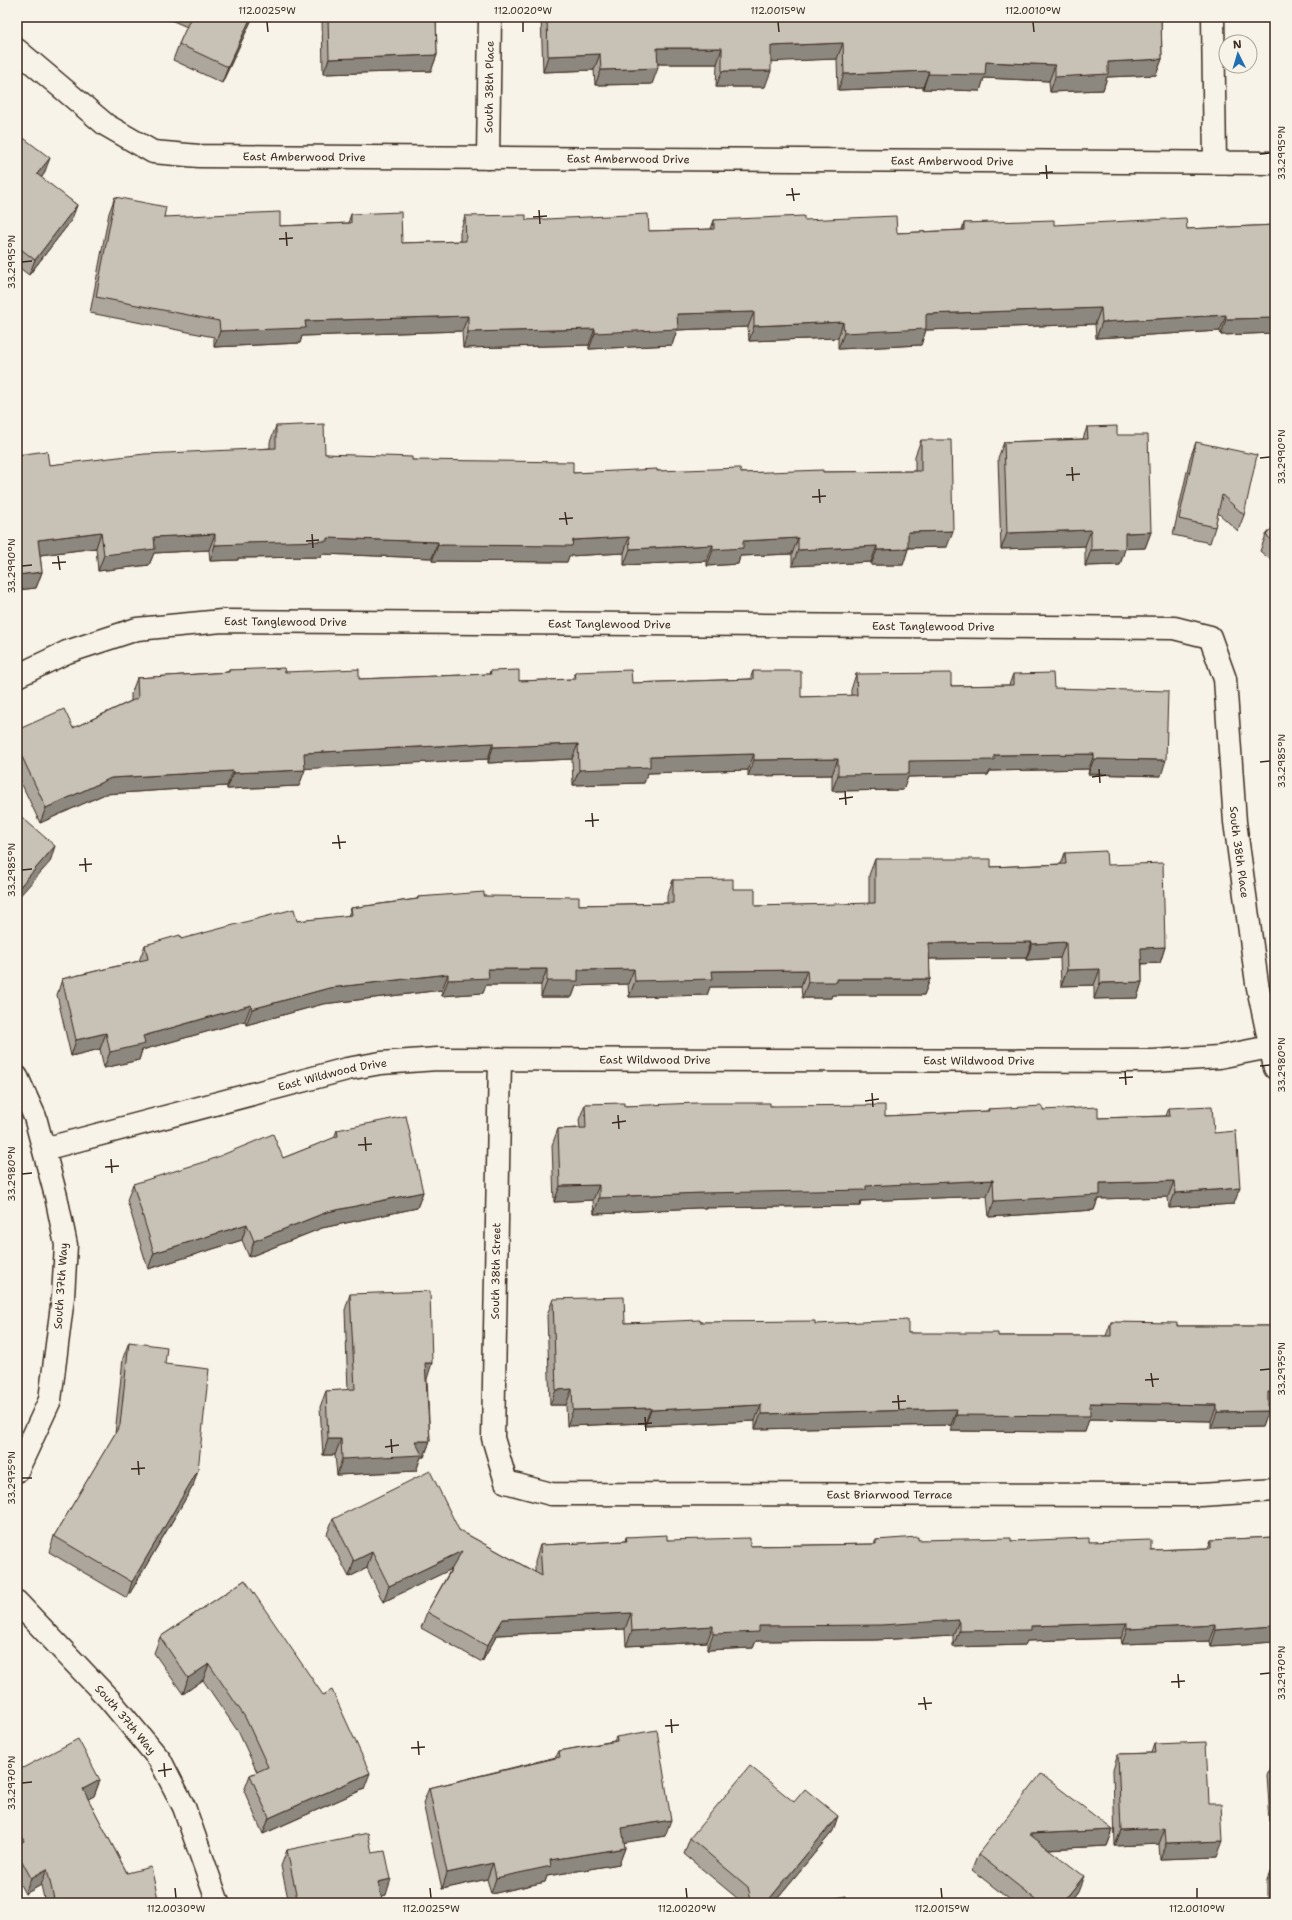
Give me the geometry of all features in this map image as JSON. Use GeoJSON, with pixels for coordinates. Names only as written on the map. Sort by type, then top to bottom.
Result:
{"type":"FeatureCollection","features":[{"type":"Feature","properties":{"kind":"street","name":"South 38th Place"},"geometry":{"type":"LineString","coordinates":[[488,158],[490,17]]}},
{"type":"Feature","properties":{"kind":"street"},"geometry":{"type":"LineString","coordinates":[[1213,17],[1215,162]]}},
{"type":"Feature","properties":{"kind":"street","name":"East Amberwood Drive"},"geometry":{"type":"LineString","coordinates":[[17,50],[106,125],[153,152],[199,156],[1275,163]]}},
{"type":"Feature","properties":{"kind":"street","name":"East Tanglewood Drive"},"geometry":{"type":"LineString","coordinates":[[17,676],[67,652],[137,629],[222,621],[1174,628],[1210,637]]}},
{"type":"Feature","properties":{"kind":"street","name":"South 38th Place"},"geometry":{"type":"LineString","coordinates":[[1210,637],[1225,679],[1235,822],[1257,983],[1273,1046],[1275,1068]]}},
{"type":"Feature","properties":{"kind":"street","name":"East Wildwood Drive"},"geometry":{"type":"LineString","coordinates":[[44,1149],[347,1069],[381,1063],[436,1059],[1153,1061],[1219,1057],[1273,1046]]}},
{"type":"Feature","properties":{"kind":"street","name":"South 38th Street"},"geometry":{"type":"LineString","coordinates":[[500,1059],[493,1438],[506,1482]]}},
{"type":"Feature","properties":{"kind":"street","name":"South 37th Way"},"geometry":{"type":"LineString","coordinates":[[17,1077],[35,1117],[56,1196],[66,1245],[63,1297],[50,1400],[17,1471]]}},
{"type":"Feature","properties":{"kind":"street","name":"East Briarwood Terrace"},"geometry":{"type":"LineString","coordinates":[[506,1482],[551,1494],[1201,1495],[1275,1490]]}},
{"type":"Feature","properties":{"kind":"street","name":"South 37th Way"},"geometry":{"type":"LineString","coordinates":[[17,1602],[110,1699],[160,1760],[184,1807],[218,1903]]}},
{"type":"Feature","properties":{"kind":"building"},"geometry":{"type":"Polygon","coordinates":[[[191,17],[251,17],[228,67],[179,44],[191,17]]]}},
{"type":"Feature","properties":{"kind":"building"},"geometry":{"type":"Polygon","coordinates":[[[328,17],[436,17],[437,55],[329,59],[328,17]]]}},
{"type":"Feature","properties":{"kind":"building"},"geometry":{"type":"Polygon","coordinates":[[[547,17],[1161,17],[1162,59],[1108,62],[1108,74],[1055,77],[1055,65],[986,62],[985,75],[928,74],[929,71],[844,74],[843,43],[771,46],[771,71],[722,71],[722,48],[657,48],[658,68],[601,70],[600,54],[548,56],[547,17]]]}},
{"type":"Feature","properties":{"kind":"building"},"geometry":{"type":"Polygon","coordinates":[[[17,133],[50,158],[37,174],[77,205],[35,260],[17,246],[17,133]]]}},
{"type":"Feature","properties":{"kind":"building"},"geometry":{"type":"Polygon","coordinates":[[[115,197],[166,207],[164,217],[280,212],[280,226],[351,223],[351,214],[401,212],[402,243],[466,241],[465,216],[526,215],[526,220],[648,214],[649,231],[714,229],[714,220],[804,216],[804,220],[896,216],[897,233],[964,230],[964,223],[1054,220],[1054,225],[1186,218],[1187,229],[1275,225],[1275,318],[1226,319],[1226,315],[1102,322],[1101,308],[926,314],[926,329],[844,333],[843,322],[754,326],[754,312],[677,314],[678,329],[595,333],[595,329],[468,332],[468,316],[305,321],[306,328],[220,331],[219,321],[96,297],[115,197]]]}},
{"type":"Feature","properties":{"kind":"building"},"geometry":{"type":"Polygon","coordinates":[[[324,424],[325,454],[412,457],[412,460],[573,462],[573,473],[657,469],[657,471],[740,468],[741,473],[823,470],[823,472],[921,471],[921,440],[951,440],[953,531],[908,532],[908,549],[877,550],[877,546],[798,550],[798,538],[743,541],[743,548],[713,550],[713,545],[630,549],[629,537],[573,540],[572,546],[438,545],[438,542],[327,538],[327,541],[215,545],[215,534],[154,537],[155,549],[104,555],[101,532],[38,540],[42,572],[17,575],[17,455],[47,451],[49,465],[145,454],[276,448],[276,426],[324,424]]]}},
{"type":"Feature","properties":{"kind":"building"},"geometry":{"type":"Polygon","coordinates":[[[1117,426],[1117,435],[1148,435],[1151,532],[1125,533],[1125,549],[1091,550],[1091,530],[1007,533],[1004,442],[1088,439],[1087,427],[1117,426]]]}},
{"type":"Feature","properties":{"kind":"building"},"geometry":{"type":"Polygon","coordinates":[[[1196,442],[1257,455],[1244,515],[1222,495],[1215,527],[1179,519],[1196,442]]]}},
{"type":"Feature","properties":{"kind":"building"},"geometry":{"type":"Polygon","coordinates":[[[1275,525],[1275,543],[1266,535],[1275,525]]]}},
{"type":"Feature","properties":{"kind":"building"},"geometry":{"type":"Polygon","coordinates":[[[284,668],[285,672],[359,669],[359,679],[491,674],[490,671],[519,670],[519,681],[576,679],[575,672],[631,670],[632,683],[753,679],[753,671],[801,671],[801,697],[857,695],[856,674],[951,673],[951,686],[1013,685],[1013,674],[1053,673],[1054,688],[1168,691],[1166,760],[1094,759],[1094,754],[994,755],[994,760],[909,761],[909,774],[838,775],[838,759],[754,760],[754,754],[650,757],[650,767],[579,770],[578,744],[493,747],[493,743],[304,753],[305,770],[233,773],[233,771],[111,778],[46,808],[17,746],[17,730],[64,709],[73,728],[138,698],[137,678],[229,672],[229,670],[284,668]]]}},
{"type":"Feature","properties":{"kind":"building"},"geometry":{"type":"Polygon","coordinates":[[[17,813],[55,846],[17,890],[17,813]]]}},
{"type":"Feature","properties":{"kind":"building"},"geometry":{"type":"Polygon","coordinates":[[[1106,851],[1107,865],[1163,863],[1165,947],[1141,948],[1142,982],[1100,983],[1100,969],[1067,970],[1066,942],[1032,944],[1032,942],[929,943],[930,979],[837,979],[837,982],[808,982],[807,970],[712,971],[713,979],[635,981],[634,969],[578,970],[578,981],[547,981],[547,969],[488,969],[489,978],[448,980],[448,974],[329,988],[252,1009],[251,1005],[143,1036],[145,1044],[110,1052],[106,1033],[76,1040],[62,979],[148,959],[145,945],[180,935],[181,939],[294,909],[297,921],[352,915],[351,908],[418,899],[418,897],[484,892],[484,896],[579,897],[579,905],[673,903],[673,880],[733,879],[733,889],[755,889],[755,906],[875,903],[875,859],[991,859],[991,867],[1066,864],[1065,853],[1106,851]]]}},
{"type":"Feature","properties":{"kind":"building"},"geometry":{"type":"Polygon","coordinates":[[[624,1103],[624,1106],[696,1103],[770,1103],[770,1106],[885,1105],[885,1116],[989,1111],[988,1109],[1043,1106],[1043,1110],[1098,1107],[1098,1118],[1170,1116],[1169,1108],[1212,1106],[1214,1133],[1236,1131],[1240,1188],[1175,1193],[1174,1181],[1100,1183],[1100,1195],[994,1201],[993,1180],[866,1186],[866,1190],[702,1193],[599,1198],[599,1185],[560,1186],[558,1129],[586,1128],[585,1104],[624,1103]]]}},
{"type":"Feature","properties":{"kind":"building"},"geometry":{"type":"Polygon","coordinates":[[[406,1116],[423,1192],[327,1212],[254,1241],[247,1224],[154,1253],[133,1184],[210,1160],[273,1134],[283,1158],[338,1136],[337,1130],[406,1116]]]}},
{"type":"Feature","properties":{"kind":"building"},"geometry":{"type":"Polygon","coordinates":[[[430,1291],[432,1363],[425,1363],[430,1441],[415,1441],[422,1455],[342,1459],[341,1439],[328,1439],[326,1391],[355,1389],[350,1294],[430,1291]]]}},
{"type":"Feature","properties":{"kind":"building"},"geometry":{"type":"Polygon","coordinates":[[[624,1297],[625,1323],[700,1320],[700,1322],[815,1321],[815,1324],[908,1320],[908,1333],[998,1333],[998,1336],[1111,1336],[1111,1322],[1177,1323],[1177,1326],[1275,1326],[1275,1392],[1268,1392],[1268,1411],[1217,1412],[1217,1405],[1090,1403],[1090,1416],[956,1415],[957,1409],[761,1414],[761,1405],[651,1410],[651,1408],[573,1410],[572,1389],[556,1390],[553,1299],[624,1297]]]}},
{"type":"Feature","properties":{"kind":"building"},"geometry":{"type":"Polygon","coordinates":[[[129,1342],[167,1347],[165,1364],[209,1369],[198,1470],[132,1582],[54,1536],[120,1425],[129,1342]]]}},
{"type":"Feature","properties":{"kind":"building"},"geometry":{"type":"Polygon","coordinates":[[[430,1471],[459,1530],[542,1576],[540,1545],[627,1541],[626,1537],[667,1535],[667,1540],[750,1538],[750,1546],[876,1544],[876,1540],[918,1537],[918,1540],[1011,1538],[1011,1541],[1089,1538],[1089,1542],[1151,1540],[1151,1550],[1211,1548],[1211,1540],[1275,1537],[1275,1626],[1216,1630],[1216,1625],[1127,1629],[1127,1623],[1031,1626],[1031,1630],[959,1631],[959,1620],[881,1625],[759,1626],[759,1632],[713,1634],[713,1626],[632,1631],[631,1613],[503,1619],[487,1646],[427,1612],[462,1551],[389,1586],[372,1552],[354,1561],[333,1519],[430,1471]]]}},
{"type":"Feature","properties":{"kind":"building"},"geometry":{"type":"Polygon","coordinates":[[[245,1580],[323,1695],[332,1690],[370,1773],[269,1818],[250,1775],[268,1767],[245,1717],[209,1664],[188,1678],[160,1637],[245,1580]]]}},
{"type":"Feature","properties":{"kind":"building"},"geometry":{"type":"Polygon","coordinates":[[[657,1730],[671,1820],[622,1828],[625,1848],[550,1860],[551,1866],[496,1878],[493,1863],[447,1873],[429,1788],[560,1757],[559,1751],[617,1741],[616,1737],[657,1730]]]}},
{"type":"Feature","properties":{"kind":"building"},"geometry":{"type":"Polygon","coordinates":[[[78,1739],[100,1780],[83,1789],[127,1873],[151,1867],[159,1903],[55,1903],[47,1869],[31,1878],[17,1852],[17,1845],[24,1841],[17,1827],[17,1771],[78,1739]]]}},
{"type":"Feature","properties":{"kind":"building"},"geometry":{"type":"Polygon","coordinates":[[[1206,1742],[1209,1803],[1221,1803],[1223,1841],[1166,1843],[1165,1828],[1121,1830],[1118,1754],[1156,1753],[1155,1744],[1206,1742]]]}},
{"type":"Feature","properties":{"kind":"building"},"geometry":{"type":"Polygon","coordinates":[[[1273,1759],[1275,1759],[1275,1795],[1273,1759]]]}},
{"type":"Feature","properties":{"kind":"building"},"geometry":{"type":"Polygon","coordinates":[[[750,1766],[794,1802],[805,1789],[838,1816],[766,1903],[752,1903],[748,1887],[690,1838],[750,1766]]]}},
{"type":"Feature","properties":{"kind":"building"},"geometry":{"type":"Polygon","coordinates":[[[1041,1774],[1113,1830],[1029,1834],[1084,1876],[1062,1903],[1040,1903],[978,1854],[1041,1774]]]}},
{"type":"Feature","properties":{"kind":"building"},"geometry":{"type":"Polygon","coordinates":[[[368,1833],[372,1853],[385,1851],[391,1879],[378,1882],[383,1903],[298,1903],[287,1850],[368,1833]]]}},
{"type":"Feature","properties":{"kind":"building"},"geometry":{"type":"Polygon","coordinates":[[[1274,1864],[1275,1897],[1273,1897],[1274,1864]]]}},
{"type":"Feature","properties":{"kind":"building"},"geometry":{"type":"Polygon","coordinates":[[[846,1896],[847,1903],[813,1903],[846,1896]]]}}]}
